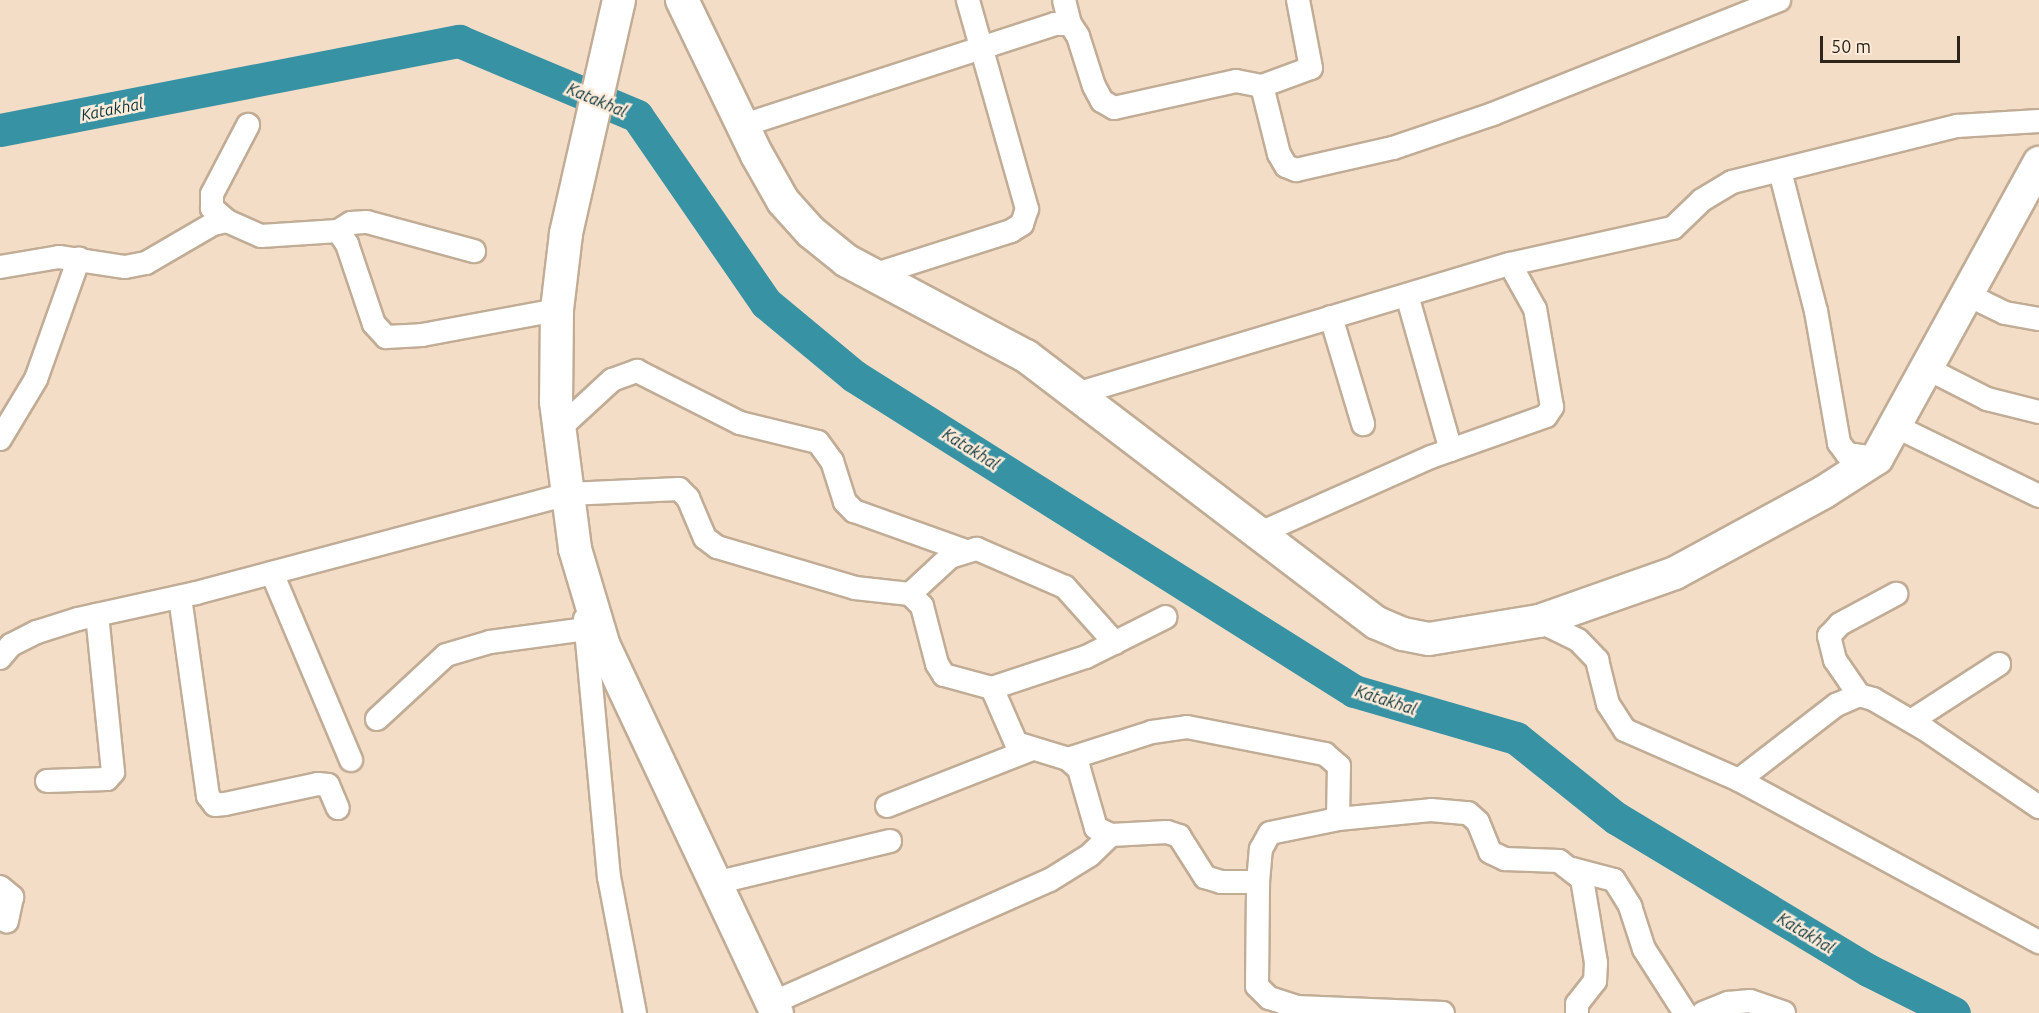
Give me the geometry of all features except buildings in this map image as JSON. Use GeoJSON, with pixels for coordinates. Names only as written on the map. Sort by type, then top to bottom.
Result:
{"type":"FeatureCollection","features":[{"type":"Feature","properties":{"kind":"street"},"geometry":{"type":"LineString","coordinates":[[619,0],[566,234],[554,355],[568,494],[582,577],[609,877],[634,1013]]}},
{"type":"Feature","properties":{"kind":"street"},"geometry":{"type":"LineString","coordinates":[[682,0],[783,201],[811,232],[873,275],[1026,356],[1377,623],[1403,634],[1429,639],[1469,635],[1539,621],[1675,573],[1824,492],[1878,458],[1966,294],[2030,195],[2039,163]]}},
{"type":"Feature","properties":{"kind":"street"},"geometry":{"type":"LineString","coordinates":[[873,275],[1011,231],[1022,224],[1028,210],[968,0]]}},
{"type":"Feature","properties":{"kind":"street"},"geometry":{"type":"LineString","coordinates":[[1064,0],[1070,24],[1078,36],[1094,86],[1102,101],[1114,108],[1236,81],[1262,86],[1311,69],[1298,0]]}},
{"type":"Feature","properties":{"kind":"street"},"geometry":{"type":"LineString","coordinates":[[1262,86],[1280,154],[1286,166],[1296,170],[1393,148],[1493,114],[1779,0]]}},
{"type":"Feature","properties":{"kind":"street"},"geometry":{"type":"LineString","coordinates":[[744,124],[1055,24],[1070,24]]}},
{"type":"Feature","properties":{"kind":"street"},"geometry":{"type":"LineString","coordinates":[[1076,394],[1510,264],[1673,228],[1714,191],[1780,171],[1957,126],[2039,121]]}},
{"type":"Feature","properties":{"kind":"street"},"geometry":{"type":"LineString","coordinates":[[248,125],[212,194],[212,208],[226,221],[261,236],[338,231],[351,223],[367,222],[474,250]]}},
{"type":"Feature","properties":{"kind":"street"},"geometry":{"type":"LineString","coordinates":[[1780,171],[1816,311],[1839,443],[1847,454],[1878,458]]}},
{"type":"Feature","properties":{"kind":"street"},"geometry":{"type":"LineString","coordinates":[[0,267],[50,258],[79,258],[125,267],[146,263],[213,224],[226,221]]}},
{"type":"Feature","properties":{"kind":"street"},"geometry":{"type":"LineString","coordinates":[[338,231],[347,244],[374,324],[386,338],[422,336],[557,310]]}},
{"type":"Feature","properties":{"kind":"street"},"geometry":{"type":"LineString","coordinates":[[0,439],[42,364],[79,258]]}},
{"type":"Feature","properties":{"kind":"street"},"geometry":{"type":"LineString","coordinates":[[1260,533],[1451,450],[1546,416],[1552,407],[1535,309],[1510,264]]}},
{"type":"Feature","properties":{"kind":"street"},"geometry":{"type":"LineString","coordinates":[[1966,294],[2022,316]]}},
{"type":"Feature","properties":{"kind":"street"},"geometry":{"type":"LineString","coordinates":[[1407,295],[1451,450]]}},
{"type":"Feature","properties":{"kind":"street"},"geometry":{"type":"LineString","coordinates":[[1331,317],[1364,424]]}},
{"type":"Feature","properties":{"kind":"street"},"geometry":{"type":"LineString","coordinates":[[1926,368],[1987,399],[2039,412]]}},
{"type":"Feature","properties":{"kind":"street"},"geometry":{"type":"LineString","coordinates":[[560,428],[612,380],[637,371],[740,423],[818,442],[826,448],[839,491],[854,511],[963,550],[977,549],[1065,587],[1114,643]]}},
{"type":"Feature","properties":{"kind":"street"},"geometry":{"type":"LineString","coordinates":[[1895,426],[2039,496]]}},
{"type":"Feature","properties":{"kind":"street"},"geometry":{"type":"LineString","coordinates":[[0,657],[11,645],[37,632],[97,615],[180,597],[568,494],[680,489],[688,498],[705,538],[717,547],[855,588],[910,594],[922,606],[937,664],[944,675],[992,688],[1059,668],[1166,617]]}},
{"type":"Feature","properties":{"kind":"street"},"geometry":{"type":"LineString","coordinates":[[910,594],[934,569],[963,550]]}},
{"type":"Feature","properties":{"kind":"street"},"geometry":{"type":"LineString","coordinates":[[272,573],[351,760]]}},
{"type":"Feature","properties":{"kind":"street"},"geometry":{"type":"LineString","coordinates":[[582,577],[604,646],[775,1008],[1050,880],[1090,855],[1111,835]]}},
{"type":"Feature","properties":{"kind":"street"},"geometry":{"type":"LineString","coordinates":[[1896,594],[1840,624],[1829,636],[1835,660],[1859,695],[1911,721],[2039,807]]}},
{"type":"Feature","properties":{"kind":"street"},"geometry":{"type":"LineString","coordinates":[[180,597],[208,796],[214,805],[318,784],[328,785],[338,808]]}},
{"type":"Feature","properties":{"kind":"street"},"geometry":{"type":"LineString","coordinates":[[47,781],[107,779],[112,772],[97,615]]}},
{"type":"Feature","properties":{"kind":"street"},"geometry":{"type":"LineString","coordinates":[[1539,621],[1578,640],[1597,660],[1606,695],[1625,730],[1739,780],[2039,942]]}},
{"type":"Feature","properties":{"kind":"street"},"geometry":{"type":"LineString","coordinates":[[377,719],[446,655],[490,642],[586,629]]}},
{"type":"Feature","properties":{"kind":"street"},"geometry":{"type":"LineString","coordinates":[[1911,721],[1999,664]]}},
{"type":"Feature","properties":{"kind":"street"},"geometry":{"type":"LineString","coordinates":[[992,688],[1007,730],[1016,743],[1030,750],[1068,759],[1152,732],[1187,727],[1325,754],[1339,766],[1338,819]]}},
{"type":"Feature","properties":{"kind":"street"},"geometry":{"type":"LineString","coordinates":[[1739,780],[1836,705],[1859,695]]}},
{"type":"Feature","properties":{"kind":"street"},"geometry":{"type":"LineString","coordinates":[[886,806],[1030,750]]}},
{"type":"Feature","properties":{"kind":"street"},"geometry":{"type":"LineString","coordinates":[[1068,759],[1085,782],[1096,828],[1111,835],[1167,832],[1179,836],[1205,877],[1221,882],[1258,882]]}},
{"type":"Feature","properties":{"kind":"street"},"geometry":{"type":"LineString","coordinates":[[1443,1013],[1299,1010],[1269,998],[1257,986],[1258,882],[1262,849],[1270,833],[1338,819],[1431,810],[1468,813],[1478,822],[1490,852],[1505,859],[1559,861],[1582,879],[1596,963],[1595,981],[1577,1004],[1577,1013]]}},
{"type":"Feature","properties":{"kind":"street"},"geometry":{"type":"LineString","coordinates":[[715,883],[890,841]]}},
{"type":"Feature","properties":{"kind":"street"},"geometry":{"type":"LineString","coordinates":[[1572,869],[1614,880],[1630,906],[1644,949],[1685,1013]]}},
{"type":"Feature","properties":{"kind":"street"},"geometry":{"type":"LineString","coordinates":[[0,886],[12,897],[7,921]]}},
{"type":"Feature","properties":{"kind":"street"},"geometry":{"type":"LineString","coordinates":[[1703,1013],[1728,1003],[1750,1001],[1784,1013]]}},
{"type":"Feature","properties":{"kind":"waterway","name":"Katakhal"},"geometry":{"type":"LineString","coordinates":[[0,130],[459,41],[637,116],[766,303],[854,376],[1354,691],[1516,738],[1616,818],[1868,970],[1954,1013]]}}]}
